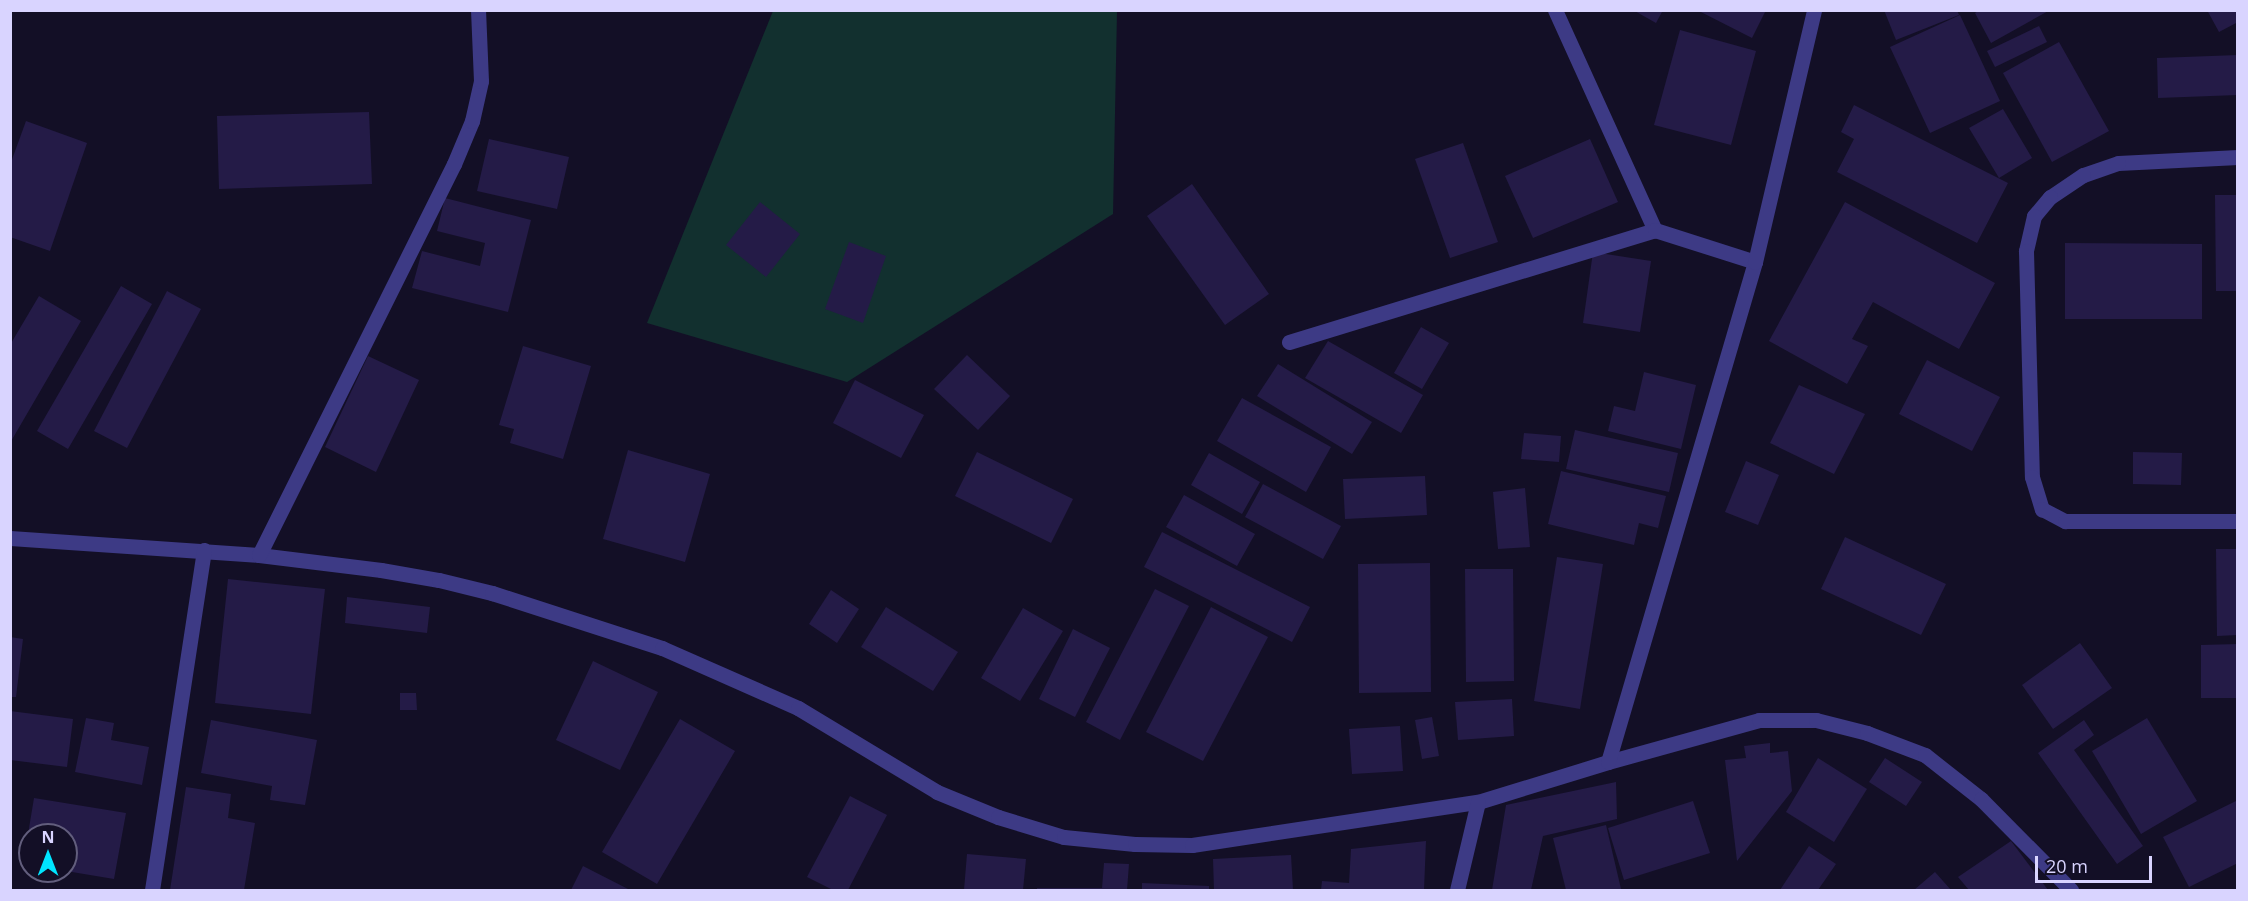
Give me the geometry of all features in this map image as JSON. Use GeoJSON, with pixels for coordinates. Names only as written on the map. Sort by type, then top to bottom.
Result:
{"type":"FeatureCollection","features":[{"type":"Feature","properties":{"kind":"street"},"geometry":{"type":"LineString","coordinates":[[259,555],[454,164],[472,121],[482,81],[477,10]]}},
{"type":"Feature","properties":{"kind":"street"},"geometry":{"type":"LineString","coordinates":[[1555,10],[1655,230]]}},
{"type":"Feature","properties":{"kind":"street"},"geometry":{"type":"LineString","coordinates":[[1608,762],[1755,262],[1814,10]]}},
{"type":"Feature","properties":{"kind":"street"},"geometry":{"type":"LineString","coordinates":[[2238,157],[2118,162],[2083,175],[2050,196],[2034,216],[2026,251],[2032,477],[2042,509],[2065,520],[2238,521]]}},
{"type":"Feature","properties":{"kind":"street"},"geometry":{"type":"LineString","coordinates":[[1289,342],[1655,230],[1755,262]]}},
{"type":"Feature","properties":{"kind":"street"},"geometry":{"type":"LineString","coordinates":[[10,538],[259,555],[439,580],[492,593],[662,648],[798,708],[937,792],[998,817],[1064,837],[1135,844],[1192,845],[1478,802],[1608,762],[1759,720],[1816,720],[1867,733],[1925,755],[1981,799],[2071,891]]}},
{"type":"Feature","properties":{"kind":"street"},"geometry":{"type":"LineString","coordinates":[[152,891],[204,550]]}},
{"type":"Feature","properties":{"kind":"street"},"geometry":{"type":"LineString","coordinates":[[1457,891],[1478,802]]}},
{"type":"Feature","properties":{"kind":"green space"},"geometry":{"type":"Polygon","coordinates":[[[773,11],[1117,11],[1113,214],[847,382],[647,323],[773,11]]]}},
{"type":"Feature","properties":{"kind":"building"},"geometry":{"type":"Polygon","coordinates":[[[1633,10],[1663,10],[1656,23],[1633,10]]]}},
{"type":"Feature","properties":{"kind":"building"},"geometry":{"type":"Polygon","coordinates":[[[1697,10],[1766,10],[1752,38],[1697,10]]]}},
{"type":"Feature","properties":{"kind":"building"},"geometry":{"type":"Polygon","coordinates":[[[1884,10],[1957,10],[1959,15],[1896,40],[1884,10]]]}},
{"type":"Feature","properties":{"kind":"building"},"geometry":{"type":"Polygon","coordinates":[[[1980,10],[2050,10],[1991,43],[1975,13],[1980,10]]]}},
{"type":"Feature","properties":{"kind":"building"},"geometry":{"type":"Polygon","coordinates":[[[2207,10],[2238,10],[2238,22],[2219,32],[2207,10]]]}},
{"type":"Feature","properties":{"kind":"building"},"geometry":{"type":"Polygon","coordinates":[[[1960,15],[2000,101],[1930,133],[1890,47],[1960,15]]]}},
{"type":"Feature","properties":{"kind":"building"},"geometry":{"type":"Polygon","coordinates":[[[2039,26],[2047,42],[1995,67],[1987,51],[2039,26]]]}},
{"type":"Feature","properties":{"kind":"building"},"geometry":{"type":"Polygon","coordinates":[[[1680,30],[1756,51],[1731,145],[1654,125],[1680,30]]]}},
{"type":"Feature","properties":{"kind":"building"},"geometry":{"type":"Polygon","coordinates":[[[2059,42],[2109,131],[2052,162],[2003,73],[2059,42]]]}},
{"type":"Feature","properties":{"kind":"building"},"geometry":{"type":"Polygon","coordinates":[[[2238,55],[2238,95],[2158,98],[2157,58],[2238,55]]]}},
{"type":"Feature","properties":{"kind":"building"},"geometry":{"type":"Polygon","coordinates":[[[1854,105],[2008,183],[1977,243],[1837,172],[1854,139],[1841,132],[1854,105]]]}},
{"type":"Feature","properties":{"kind":"building"},"geometry":{"type":"Polygon","coordinates":[[[2003,109],[2032,158],[1999,178],[1969,128],[2003,109]]]}},
{"type":"Feature","properties":{"kind":"building"},"geometry":{"type":"Polygon","coordinates":[[[369,112],[372,184],[219,189],[217,116],[369,112]]]}},
{"type":"Feature","properties":{"kind":"building"},"geometry":{"type":"Polygon","coordinates":[[[26,121],[87,143],[50,251],[10,237],[10,165],[26,121]]]}},
{"type":"Feature","properties":{"kind":"building"},"geometry":{"type":"Polygon","coordinates":[[[489,139],[569,157],[557,209],[477,191],[489,139]]]}},
{"type":"Feature","properties":{"kind":"building"},"geometry":{"type":"Polygon","coordinates":[[[1590,139],[1618,202],[1533,238],[1505,176],[1590,139]]]}},
{"type":"Feature","properties":{"kind":"building"},"geometry":{"type":"Polygon","coordinates":[[[1463,143],[1498,242],[1450,258],[1415,159],[1463,143]]]}},
{"type":"Feature","properties":{"kind":"building"},"geometry":{"type":"Polygon","coordinates":[[[1192,184],[1269,294],[1225,325],[1147,216],[1192,184]]]}},
{"type":"Feature","properties":{"kind":"building"},"geometry":{"type":"Polygon","coordinates":[[[2215,195],[2238,195],[2238,291],[2216,291],[2215,195]]]}},
{"type":"Feature","properties":{"kind":"building"},"geometry":{"type":"Polygon","coordinates":[[[445,198],[531,220],[508,312],[412,288],[422,251],[480,266],[485,243],[437,231],[445,198]]]}},
{"type":"Feature","properties":{"kind":"building"},"geometry":{"type":"Polygon","coordinates":[[[760,202],[800,234],[766,277],[726,245],[760,202]]]}},
{"type":"Feature","properties":{"kind":"building"},"geometry":{"type":"Polygon","coordinates":[[[1845,202],[1995,283],[1959,349],[1873,302],[1852,339],[1868,346],[1847,384],[1769,341],[1845,202]]]}},
{"type":"Feature","properties":{"kind":"building"},"geometry":{"type":"Polygon","coordinates":[[[849,242],[886,256],[863,323],[825,309],[849,242]]]}},
{"type":"Feature","properties":{"kind":"building"},"geometry":{"type":"Polygon","coordinates":[[[2065,243],[2202,244],[2202,319],[2065,319],[2065,243]]]}},
{"type":"Feature","properties":{"kind":"building"},"geometry":{"type":"Polygon","coordinates":[[[1593,252],[1651,261],[1640,332],[1583,323],[1593,252]]]}},
{"type":"Feature","properties":{"kind":"building"},"geometry":{"type":"Polygon","coordinates":[[[121,286],[152,304],[68,449],[37,431],[121,286]]]}},
{"type":"Feature","properties":{"kind":"building"},"geometry":{"type":"Polygon","coordinates":[[[167,291],[201,309],[127,448],[94,431],[167,291]]]}},
{"type":"Feature","properties":{"kind":"building"},"geometry":{"type":"Polygon","coordinates":[[[39,296],[81,321],[10,443],[10,345],[39,296]]]}},
{"type":"Feature","properties":{"kind":"building"},"geometry":{"type":"Polygon","coordinates":[[[1421,327],[1449,343],[1422,389],[1394,373],[1421,327]]]}},
{"type":"Feature","properties":{"kind":"building"},"geometry":{"type":"Polygon","coordinates":[[[1328,341],[1423,395],[1401,433],[1305,378],[1328,341]]]}},
{"type":"Feature","properties":{"kind":"building"},"geometry":{"type":"Polygon","coordinates":[[[523,346],[591,366],[563,459],[510,443],[514,429],[499,425],[523,346]]]}},
{"type":"Feature","properties":{"kind":"building"},"geometry":{"type":"Polygon","coordinates":[[[967,355],[1010,396],[978,430],[934,389],[967,355]]]}},
{"type":"Feature","properties":{"kind":"building"},"geometry":{"type":"Polygon","coordinates":[[[368,356],[419,380],[376,472],[325,447],[368,356]]]}},
{"type":"Feature","properties":{"kind":"building"},"geometry":{"type":"Polygon","coordinates":[[[1927,360],[2000,397],[1972,451],[1899,414],[1927,360]]]}},
{"type":"Feature","properties":{"kind":"building"},"geometry":{"type":"Polygon","coordinates":[[[1278,364],[1372,422],[1352,454],[1257,396],[1278,364]]]}},
{"type":"Feature","properties":{"kind":"building"},"geometry":{"type":"Polygon","coordinates":[[[1644,372],[1696,385],[1681,449],[1608,431],[1614,406],[1635,411],[1644,372]]]}},
{"type":"Feature","properties":{"kind":"building"},"geometry":{"type":"Polygon","coordinates":[[[855,380],[924,415],[901,458],[833,423],[855,380]]]}},
{"type":"Feature","properties":{"kind":"building"},"geometry":{"type":"Polygon","coordinates":[[[1799,385],[1865,414],[1834,474],[1770,443],[1799,385]]]}},
{"type":"Feature","properties":{"kind":"building"},"geometry":{"type":"Polygon","coordinates":[[[1242,398],[1331,447],[1306,492],[1217,441],[1242,398]]]}},
{"type":"Feature","properties":{"kind":"building"},"geometry":{"type":"Polygon","coordinates":[[[1575,430],[1678,453],[1669,492],[1566,469],[1575,430]]]}},
{"type":"Feature","properties":{"kind":"building"},"geometry":{"type":"Polygon","coordinates":[[[1524,433],[1561,436],[1559,462],[1521,459],[1524,433]]]}},
{"type":"Feature","properties":{"kind":"building"},"geometry":{"type":"Polygon","coordinates":[[[628,450],[710,474],[685,562],[603,539],[628,450]]]}},
{"type":"Feature","properties":{"kind":"building"},"geometry":{"type":"Polygon","coordinates":[[[977,452],[1073,499],[1051,543],[955,496],[977,452]]]}},
{"type":"Feature","properties":{"kind":"building"},"geometry":{"type":"Polygon","coordinates":[[[2133,452],[2182,453],[2181,485],[2133,484],[2133,452]]]}},
{"type":"Feature","properties":{"kind":"building"},"geometry":{"type":"Polygon","coordinates":[[[1209,453],[1260,482],[1242,514],[1191,485],[1209,453]]]}},
{"type":"Feature","properties":{"kind":"building"},"geometry":{"type":"Polygon","coordinates":[[[1746,461],[1779,475],[1758,525],[1725,512],[1746,461]]]}},
{"type":"Feature","properties":{"kind":"building"},"geometry":{"type":"Polygon","coordinates":[[[1561,471],[1666,496],[1658,528],[1639,523],[1634,545],[1548,524],[1561,471]]]}},
{"type":"Feature","properties":{"kind":"building"},"geometry":{"type":"Polygon","coordinates":[[[1425,476],[1427,515],[1345,519],[1343,479],[1425,476]]]}},
{"type":"Feature","properties":{"kind":"building"},"geometry":{"type":"Polygon","coordinates":[[[1263,484],[1341,526],[1323,559],[1245,517],[1263,484]]]}},
{"type":"Feature","properties":{"kind":"building"},"geometry":{"type":"Polygon","coordinates":[[[1525,488],[1530,547],[1498,549],[1493,492],[1525,488]]]}},
{"type":"Feature","properties":{"kind":"building"},"geometry":{"type":"Polygon","coordinates":[[[1184,495],[1255,534],[1237,566],[1166,527],[1184,495]]]}},
{"type":"Feature","properties":{"kind":"building"},"geometry":{"type":"Polygon","coordinates":[[[1162,532],[1310,607],[1292,642],[1144,567],[1162,532]]]}},
{"type":"Feature","properties":{"kind":"building"},"geometry":{"type":"Polygon","coordinates":[[[1845,537],[1946,584],[1921,635],[1821,589],[1845,537]]]}},
{"type":"Feature","properties":{"kind":"building"},"geometry":{"type":"Polygon","coordinates":[[[2216,549],[2238,549],[2238,635],[2217,636],[2216,549]]]}},
{"type":"Feature","properties":{"kind":"building"},"geometry":{"type":"Polygon","coordinates":[[[1557,557],[1603,564],[1580,709],[1534,701],[1557,557]]]}},
{"type":"Feature","properties":{"kind":"building"},"geometry":{"type":"Polygon","coordinates":[[[1430,563],[1431,692],[1359,693],[1358,564],[1430,563]]]}},
{"type":"Feature","properties":{"kind":"building"},"geometry":{"type":"Polygon","coordinates":[[[1465,569],[1513,569],[1514,681],[1466,682],[1465,569]]]}},
{"type":"Feature","properties":{"kind":"building"},"geometry":{"type":"Polygon","coordinates":[[[228,579],[325,589],[311,714],[215,703],[228,579]]]}},
{"type":"Feature","properties":{"kind":"building"},"geometry":{"type":"Polygon","coordinates":[[[1155,589],[1189,606],[1120,740],[1086,722],[1155,589]]]}},
{"type":"Feature","properties":{"kind":"building"},"geometry":{"type":"Polygon","coordinates":[[[831,590],[859,609],[837,643],[809,624],[831,590]]]}},
{"type":"Feature","properties":{"kind":"building"},"geometry":{"type":"Polygon","coordinates":[[[347,597],[430,607],[427,633],[345,623],[347,597]]]}},
{"type":"Feature","properties":{"kind":"building"},"geometry":{"type":"Polygon","coordinates":[[[886,607],[958,652],[933,691],[861,647],[886,607]]]}},
{"type":"Feature","properties":{"kind":"building"},"geometry":{"type":"Polygon","coordinates":[[[1211,607],[1268,637],[1203,761],[1146,732],[1211,607]]]}},
{"type":"Feature","properties":{"kind":"building"},"geometry":{"type":"Polygon","coordinates":[[[1023,608],[1063,631],[1020,701],[981,678],[1023,608]]]}},
{"type":"Feature","properties":{"kind":"building"},"geometry":{"type":"Polygon","coordinates":[[[1073,629],[1110,648],[1075,717],[1039,699],[1073,629]]]}},
{"type":"Feature","properties":{"kind":"building"},"geometry":{"type":"Polygon","coordinates":[[[10,637],[23,639],[16,697],[10,697],[10,637]]]}},
{"type":"Feature","properties":{"kind":"building"},"geometry":{"type":"Polygon","coordinates":[[[2080,643],[2112,688],[2053,729],[2022,685],[2080,643]]]}},
{"type":"Feature","properties":{"kind":"building"},"geometry":{"type":"Polygon","coordinates":[[[2238,644],[2238,698],[2201,698],[2201,645],[2238,644]]]}},
{"type":"Feature","properties":{"kind":"building"},"geometry":{"type":"Polygon","coordinates":[[[593,661],[658,692],[620,770],[556,740],[593,661]]]}},
{"type":"Feature","properties":{"kind":"building"},"geometry":{"type":"Polygon","coordinates":[[[400,693],[416,693],[417,710],[400,710],[400,693]]]}},
{"type":"Feature","properties":{"kind":"building"},"geometry":{"type":"Polygon","coordinates":[[[1512,699],[1514,736],[1458,740],[1455,702],[1512,699]]]}},
{"type":"Feature","properties":{"kind":"building"},"geometry":{"type":"Polygon","coordinates":[[[10,711],[73,719],[67,767],[10,760],[10,711]]]}},
{"type":"Feature","properties":{"kind":"building"},"geometry":{"type":"Polygon","coordinates":[[[1432,717],[1439,756],[1422,759],[1415,720],[1432,717]]]}},
{"type":"Feature","properties":{"kind":"building"},"geometry":{"type":"Polygon","coordinates":[[[86,718],[114,723],[111,740],[149,747],[142,785],[75,772],[86,718]]]}},
{"type":"Feature","properties":{"kind":"building"},"geometry":{"type":"Polygon","coordinates":[[[2147,718],[2197,801],[2141,834],[2092,751],[2147,718]]]}},
{"type":"Feature","properties":{"kind":"building"},"geometry":{"type":"Polygon","coordinates":[[[680,719],[735,751],[657,884],[602,852],[680,719]]]}},
{"type":"Feature","properties":{"kind":"building"},"geometry":{"type":"Polygon","coordinates":[[[211,720],[317,740],[305,805],[270,800],[272,786],[201,773],[211,720]]]}},
{"type":"Feature","properties":{"kind":"building"},"geometry":{"type":"Polygon","coordinates":[[[2084,720],[2094,735],[2074,750],[2143,846],[2117,864],[2038,753],[2084,720]]]}},
{"type":"Feature","properties":{"kind":"building"},"geometry":{"type":"Polygon","coordinates":[[[1400,726],[1403,771],[1352,774],[1349,729],[1400,726]]]}},
{"type":"Feature","properties":{"kind":"building"},"geometry":{"type":"Polygon","coordinates":[[[1770,743],[1770,753],[1788,751],[1792,791],[1737,861],[1725,760],[1746,758],[1744,746],[1770,743]]]}},
{"type":"Feature","properties":{"kind":"building"},"geometry":{"type":"Polygon","coordinates":[[[1818,758],[1867,789],[1834,842],[1786,812],[1818,758]]]}},
{"type":"Feature","properties":{"kind":"building"},"geometry":{"type":"Polygon","coordinates":[[[1885,758],[1922,782],[1906,806],[1869,782],[1885,758]]]}},
{"type":"Feature","properties":{"kind":"building"},"geometry":{"type":"Polygon","coordinates":[[[1616,782],[1617,819],[1543,836],[1531,890],[1492,890],[1506,805],[1616,782]]]}},
{"type":"Feature","properties":{"kind":"building"},"geometry":{"type":"Polygon","coordinates":[[[186,787],[231,794],[228,818],[255,823],[244,890],[170,890],[186,787]]]}},
{"type":"Feature","properties":{"kind":"building"},"geometry":{"type":"Polygon","coordinates":[[[850,796],[887,815],[848,890],[833,890],[807,877],[850,796]]]}},
{"type":"Feature","properties":{"kind":"building"},"geometry":{"type":"Polygon","coordinates":[[[34,798],[126,813],[114,879],[78,873],[78,823],[30,823],[34,798]]]}},
{"type":"Feature","properties":{"kind":"building"},"geometry":{"type":"Polygon","coordinates":[[[2238,800],[2238,863],[2189,887],[2163,837],[2238,800]]]}},
{"type":"Feature","properties":{"kind":"building"},"geometry":{"type":"Polygon","coordinates":[[[1693,801],[1710,853],[1624,880],[1608,828],[1693,801]]]}},
{"type":"Feature","properties":{"kind":"building"},"geometry":{"type":"Polygon","coordinates":[[[1606,825],[1621,889],[1566,890],[1553,838],[1606,825]]]}},
{"type":"Feature","properties":{"kind":"building"},"geometry":{"type":"Polygon","coordinates":[[[1426,841],[1424,890],[1321,890],[1322,881],[1349,883],[1351,849],[1426,841]]]}},
{"type":"Feature","properties":{"kind":"building"},"geometry":{"type":"Polygon","coordinates":[[[2011,841],[2048,890],[1969,890],[1958,877],[2011,841]]]}},
{"type":"Feature","properties":{"kind":"building"},"geometry":{"type":"Polygon","coordinates":[[[1809,846],[1836,864],[1818,890],[1780,890],[1809,846]]]}},
{"type":"Feature","properties":{"kind":"building"},"geometry":{"type":"Polygon","coordinates":[[[967,854],[1026,859],[1023,890],[964,890],[967,854]]]}},
{"type":"Feature","properties":{"kind":"building"},"geometry":{"type":"Polygon","coordinates":[[[1291,855],[1293,890],[1214,890],[1213,859],[1291,855]]]}},
{"type":"Feature","properties":{"kind":"building"},"geometry":{"type":"Polygon","coordinates":[[[1104,863],[1129,864],[1127,890],[1037,890],[1037,888],[1102,888],[1104,863]]]}},
{"type":"Feature","properties":{"kind":"building"},"geometry":{"type":"Polygon","coordinates":[[[583,866],[630,890],[571,890],[583,866]]]}},
{"type":"Feature","properties":{"kind":"building"},"geometry":{"type":"Polygon","coordinates":[[[1935,872],[1951,890],[1914,890],[1935,872]]]}},
{"type":"Feature","properties":{"kind":"building"},"geometry":{"type":"Polygon","coordinates":[[[1142,883],[1209,886],[1209,890],[1142,890],[1142,883]]]}}]}
